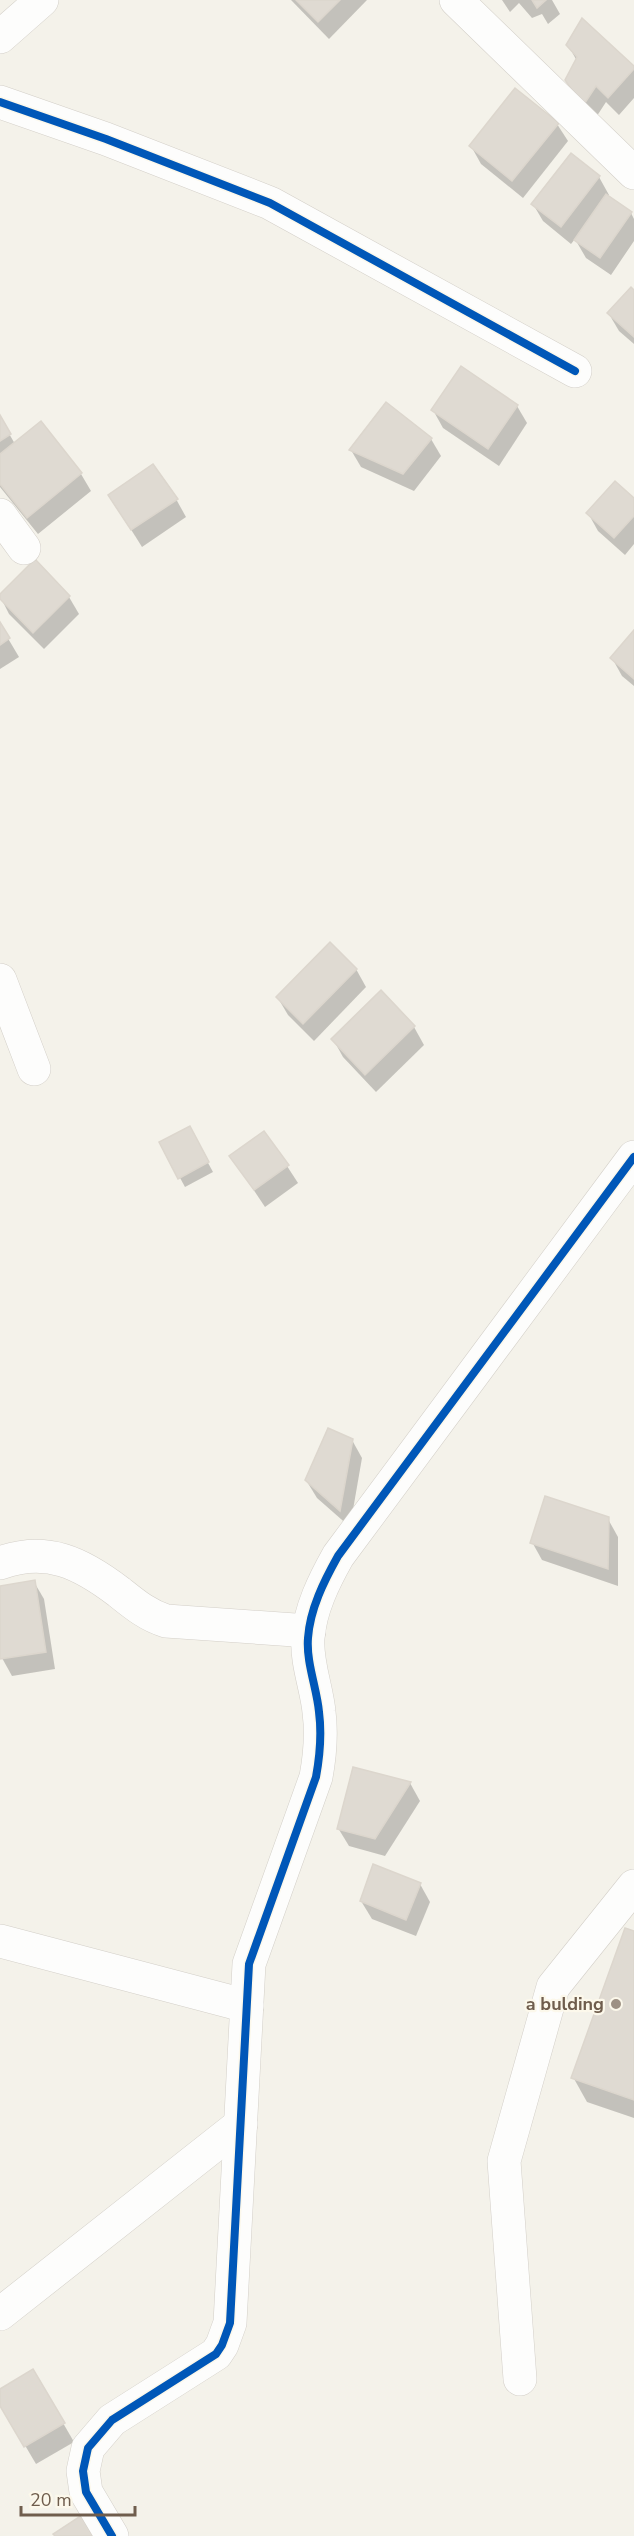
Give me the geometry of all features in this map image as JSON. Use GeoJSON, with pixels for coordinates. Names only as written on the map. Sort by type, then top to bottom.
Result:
{"type":"FeatureCollection","features":[{"type":"Feature","properties":{"kind":"street"},"geometry":{"type":"LineString","coordinates":[[0,37],[42,0]]}},
{"type":"Feature","properties":{"kind":"street"},"geometry":{"type":"LineString","coordinates":[[456,0],[634,173]]}},
{"type":"Feature","properties":{"kind":"street"},"geometry":{"type":"LineString","coordinates":[[0,102],[270,203],[575,371]]}},
{"type":"Feature","properties":{"kind":"street"},"geometry":{"type":"LineString","coordinates":[[0,515],[24,548]]}},
{"type":"Feature","properties":{"kind":"street"},"geometry":{"type":"LineString","coordinates":[[0,980],[34,1069]]}},
{"type":"Feature","properties":{"kind":"street"},"geometry":{"type":"LineString","coordinates":[[112,2536],[86,2492],[83,2471],[88,2448],[112,2420],[216,2354],[222,2345],[232,2309],[249,1964],[316,1778],[321,1745],[319,1712],[308,1640],[310,1620],[317,1600],[338,1556],[633,1161]]}},
{"type":"Feature","properties":{"kind":"street"},"geometry":{"type":"LineString","coordinates":[[0,1563],[16,1557],[40,1555],[60,1559],[83,1569],[146,1613],[166,1621],[309,1631]]}},
{"type":"Feature","properties":{"kind":"street"},"geometry":{"type":"LineString","coordinates":[[520,2379],[504,2161],[553,1987],[634,1886]]}},
{"type":"Feature","properties":{"kind":"street"},"geometry":{"type":"LineString","coordinates":[[0,1941],[247,2006]]}},
{"type":"Feature","properties":{"kind":"street"},"geometry":{"type":"LineString","coordinates":[[0,2314],[242,2124]]}},
{"type":"Feature","properties":{"kind":"building"},"geometry":{"type":"Polygon","coordinates":[[[296,0],[340,0],[318,22],[296,0]]]}},
{"type":"Feature","properties":{"kind":"building"},"geometry":{"type":"Polygon","coordinates":[[[532,0],[546,0],[537,8],[532,0]]]}},
{"type":"Feature","properties":{"kind":"building"},"geometry":{"type":"Polygon","coordinates":[[[582,18],[634,66],[634,69],[608,98],[596,86],[583,106],[565,80],[577,57],[566,45],[582,18]]]}},
{"type":"Feature","properties":{"kind":"building"},"geometry":{"type":"Polygon","coordinates":[[[515,88],[559,123],[512,181],[469,146],[515,88]]]}},
{"type":"Feature","properties":{"kind":"building"},"geometry":{"type":"Polygon","coordinates":[[[571,153],[600,176],[561,227],[531,204],[571,153]]]}},
{"type":"Feature","properties":{"kind":"building"},"geometry":{"type":"Polygon","coordinates":[[[606,194],[632,212],[600,258],[574,240],[606,194]]]}},
{"type":"Feature","properties":{"kind":"building"},"geometry":{"type":"Polygon","coordinates":[[[631,287],[634,290],[634,337],[607,313],[631,287]]]}},
{"type":"Feature","properties":{"kind":"building"},"geometry":{"type":"Polygon","coordinates":[[[461,366],[518,405],[488,449],[431,410],[461,366]]]}},
{"type":"Feature","properties":{"kind":"building"},"geometry":{"type":"Polygon","coordinates":[[[386,402],[432,438],[403,474],[349,450],[386,402]]]}},
{"type":"Feature","properties":{"kind":"building"},"geometry":{"type":"Polygon","coordinates":[[[0,415],[11,434],[0,441],[0,415]]]}},
{"type":"Feature","properties":{"kind":"building"},"geometry":{"type":"Polygon","coordinates":[[[41,421],[82,473],[27,518],[0,484],[0,454],[41,421]]]}},
{"type":"Feature","properties":{"kind":"building"},"geometry":{"type":"Polygon","coordinates":[[[153,464],[178,499],[131,530],[108,495],[153,464]]]}},
{"type":"Feature","properties":{"kind":"building"},"geometry":{"type":"Polygon","coordinates":[[[615,481],[634,498],[634,516],[614,538],[586,513],[615,481]]]}},
{"type":"Feature","properties":{"kind":"building"},"geometry":{"type":"Polygon","coordinates":[[[35,559],[70,596],[33,633],[0,599],[0,594],[35,559]]]}},
{"type":"Feature","properties":{"kind":"building"},"geometry":{"type":"Polygon","coordinates":[[[0,622],[10,638],[0,645],[0,622]]]}},
{"type":"Feature","properties":{"kind":"building"},"geometry":{"type":"Polygon","coordinates":[[[634,630],[634,679],[610,658],[634,630]]]}},
{"type":"Feature","properties":{"kind":"building"},"geometry":{"type":"Polygon","coordinates":[[[330,942],[357,969],[303,1024],[276,997],[330,942]]]}},
{"type":"Feature","properties":{"kind":"building"},"geometry":{"type":"Polygon","coordinates":[[[381,990],[415,1026],[365,1075],[331,1039],[381,990]]]}},
{"type":"Feature","properties":{"kind":"building"},"geometry":{"type":"Polygon","coordinates":[[[190,1126],[209,1162],[178,1179],[159,1142],[190,1126]]]}},
{"type":"Feature","properties":{"kind":"building"},"geometry":{"type":"Polygon","coordinates":[[[264,1131],[289,1165],[254,1190],[229,1156],[264,1131]]]}},
{"type":"Feature","properties":{"kind":"building"},"geometry":{"type":"Polygon","coordinates":[[[328,1428],[353,1439],[340,1511],[305,1480],[328,1428]]]}},
{"type":"Feature","properties":{"kind":"building"},"geometry":{"type":"Polygon","coordinates":[[[545,1496],[609,1517],[608,1569],[530,1543],[545,1496]]]}},
{"type":"Feature","properties":{"kind":"building"},"geometry":{"type":"Polygon","coordinates":[[[35,1580],[46,1652],[0,1659],[0,1586],[35,1580]]]}},
{"type":"Feature","properties":{"kind":"building"},"geometry":{"type":"Polygon","coordinates":[[[353,1767],[411,1782],[375,1839],[337,1829],[353,1767]]]}},
{"type":"Feature","properties":{"kind":"building"},"geometry":{"type":"Polygon","coordinates":[[[373,1864],[421,1883],[406,1920],[360,1901],[373,1864]]]}},
{"type":"Feature","properties":{"kind":"building","name":"a bulding"},"geometry":{"type":"Polygon","coordinates":[[[625,1928],[634,1931],[634,2100],[571,2078],[625,1928]]]}},
{"type":"Feature","properties":{"kind":"building"},"geometry":{"type":"Polygon","coordinates":[[[33,2369],[65,2423],[24,2447],[0,2406],[0,2389],[33,2369]]]}},
{"type":"Feature","properties":{"kind":"building"},"geometry":{"type":"Polygon","coordinates":[[[82,2515],[96,2536],[55,2536],[53,2534],[82,2515]]]}},
{"type":"Feature","properties":{"kind":"cycle path"},"geometry":{"type":"LineString","coordinates":[[0,102],[106,139],[270,203],[575,371]]}},
{"type":"Feature","properties":{"kind":"cycle path"},"geometry":{"type":"LineString","coordinates":[[112,2536],[86,2492],[83,2471],[88,2448],[112,2420],[216,2354],[230,2323],[249,1964],[316,1777],[319,1761],[320,1720],[310,1666],[308,1638],[318,1596],[338,1556],[634,1157]]}},
{"type":"Feature","properties":{"kind":"place","name":"a bulding"},"geometry":{"type":"Point","coordinates":[616,2004]}}]}
